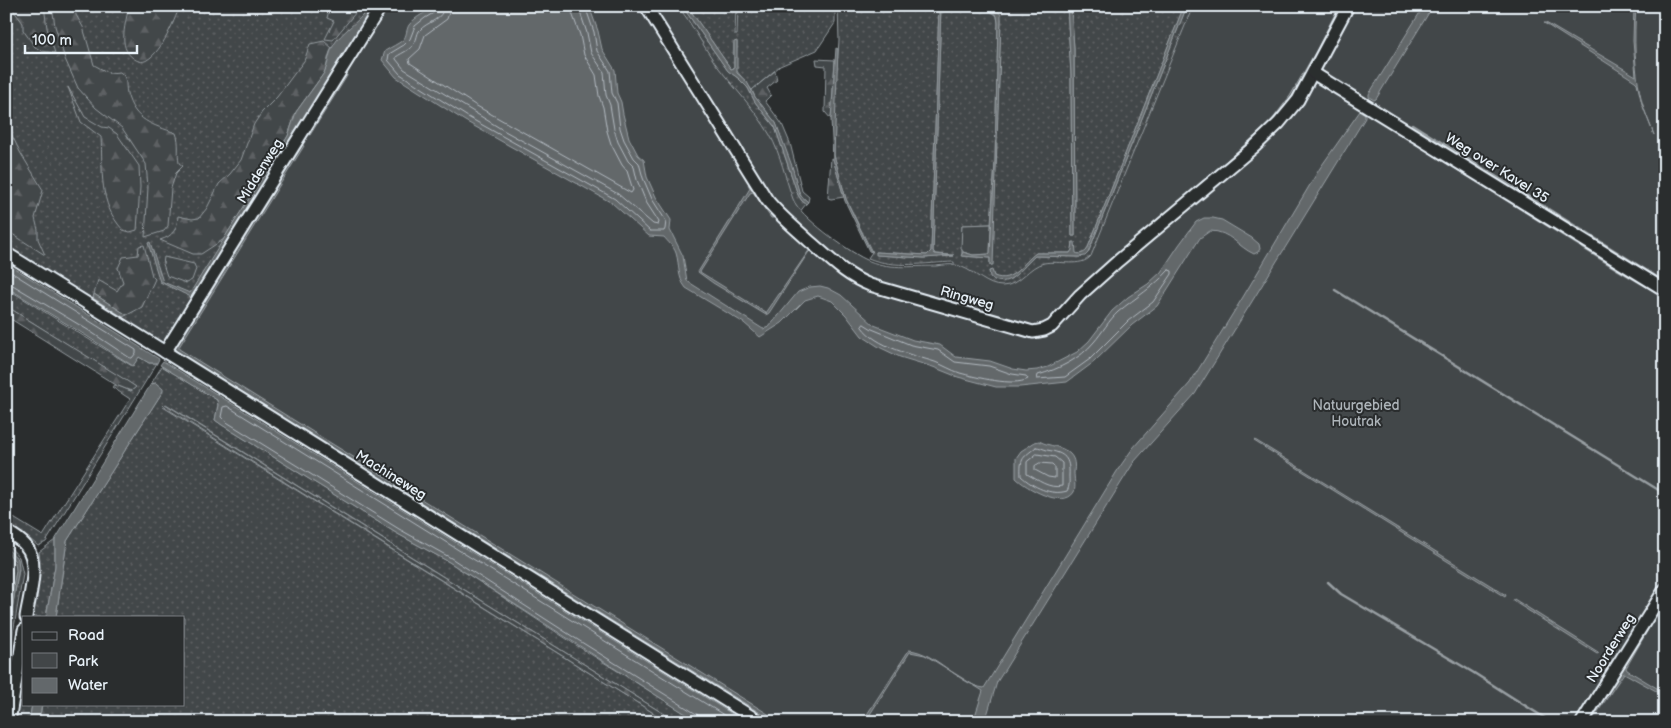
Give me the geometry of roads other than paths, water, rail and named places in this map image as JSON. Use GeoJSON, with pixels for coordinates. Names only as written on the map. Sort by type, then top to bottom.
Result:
{"type":"FeatureCollection","features":[{"type":"Feature","properties":{"kind":"street","name":"Middenweg"},"geometry":{"type":"LineString","coordinates":[[165,352],[381,6]]}},
{"type":"Feature","properties":{"kind":"street","name":"Ringweg"},"geometry":{"type":"LineString","coordinates":[[646,6],[767,200],[783,217],[836,264],[852,276],[870,285],[1033,332],[1052,326],[1080,296],[1118,261],[1272,131],[1294,106],[1348,6]]}},
{"type":"Feature","properties":{"kind":"street","name":"Weg over Kavel 35"},"geometry":{"type":"LineString","coordinates":[[1313,73],[1665,290]]}},
{"type":"Feature","properties":{"kind":"street","name":"Machineweg"},"geometry":{"type":"LineString","coordinates":[[6,253],[760,722]]}},
{"type":"Feature","properties":{"kind":"street"},"geometry":{"type":"LineString","coordinates":[[6,531],[27,546],[33,559],[33,574],[26,616]]}},
{"type":"Feature","properties":{"kind":"street","name":"Noorderweg"},"geometry":{"type":"LineString","coordinates":[[1582,722],[1665,589]]}},
{"type":"Feature","properties":{"kind":"street"},"geometry":{"type":"LineString","coordinates":[[8,722],[22,642]]}},
{"type":"Feature","properties":{"kind":"water"},"geometry":{"type":"Polygon","coordinates":[[[370,6],[374,6],[249,205],[183,315],[191,297],[160,282],[148,243],[150,242],[163,282],[190,293],[288,136],[296,112],[324,73],[330,53],[337,40],[370,6]]]}},
{"type":"Feature","properties":{"kind":"water"},"geometry":{"type":"Polygon","coordinates":[[[386,6],[388,6],[347,73],[347,76],[310,135],[308,134],[386,6]]]}},
{"type":"Feature","properties":{"kind":"water"},"geometry":{"type":"Polygon","coordinates":[[[436,6],[589,6],[602,49],[615,70],[617,93],[621,102],[629,138],[638,155],[644,160],[647,177],[656,197],[671,220],[670,230],[683,256],[687,281],[763,329],[769,327],[798,292],[810,287],[820,286],[841,295],[874,325],[913,340],[940,345],[956,357],[990,361],[1013,369],[1037,370],[1048,367],[1077,352],[1089,341],[1112,311],[1161,272],[1196,222],[1204,218],[1222,220],[1252,238],[1259,244],[1260,249],[1254,254],[1228,236],[1210,231],[1200,238],[1157,306],[1132,325],[1094,362],[1067,382],[1020,387],[996,387],[958,377],[900,357],[862,336],[846,315],[832,301],[818,296],[805,300],[782,323],[760,337],[744,323],[686,288],[680,276],[675,251],[664,237],[649,236],[612,203],[465,121],[396,77],[382,60],[385,51],[403,40],[409,25],[415,19],[436,6]]]}},
{"type":"Feature","properties":{"kind":"water"},"geometry":{"type":"Polygon","coordinates":[[[682,6],[688,7],[731,69],[734,68],[734,42],[737,41],[737,73],[747,82],[755,97],[776,123],[792,166],[800,195],[808,202],[806,204],[798,195],[775,127],[755,102],[748,88],[728,71],[682,6]]]}},
{"type":"Feature","properties":{"kind":"water"},"geometry":{"type":"Polygon","coordinates":[[[939,6],[941,6],[933,251],[935,254],[954,256],[924,258],[876,255],[876,252],[927,255],[931,251],[939,6]]]}},
{"type":"Feature","properties":{"kind":"water"},"geometry":{"type":"Polygon","coordinates":[[[992,6],[995,6],[1001,15],[1001,19],[993,265],[990,265],[990,258],[961,256],[963,252],[973,255],[990,254],[995,162],[998,23],[997,16],[991,11],[992,6]]]}},
{"type":"Feature","properties":{"kind":"water"},"geometry":{"type":"Polygon","coordinates":[[[1067,6],[1071,6],[1074,48],[1075,236],[1072,236],[1071,74],[1067,6]]]}},
{"type":"Feature","properties":{"kind":"water"},"geometry":{"type":"Polygon","coordinates":[[[1184,6],[1187,6],[1088,253],[1080,257],[1035,256],[1009,280],[997,281],[990,277],[989,271],[992,270],[994,276],[1001,278],[1012,275],[1036,253],[1070,253],[1073,242],[1075,242],[1076,253],[1079,254],[1087,250],[1184,6]]]}},
{"type":"Feature","properties":{"kind":"water"},"geometry":{"type":"Polygon","coordinates":[[[1339,6],[1341,6],[1297,88],[1287,105],[1276,118],[1110,261],[1269,124],[1290,96],[1339,6]]]}},
{"type":"Feature","properties":{"kind":"water"},"geometry":{"type":"Polygon","coordinates":[[[1424,6],[1433,6],[1374,100],[1369,97],[1369,94],[1424,6]]]}},
{"type":"Feature","properties":{"kind":"water"},"geometry":{"type":"Polygon","coordinates":[[[1634,6],[1636,6],[1637,78],[1642,102],[1654,135],[1642,104],[1637,83],[1544,23],[1636,76],[1633,41],[1634,6]]]}},
{"type":"Feature","properties":{"kind":"water"},"geometry":{"type":"Polygon","coordinates":[[[836,48],[838,49],[834,155],[846,199],[872,252],[869,251],[845,201],[833,159],[831,119],[836,48]]]}},
{"type":"Feature","properties":{"kind":"water"},"geometry":{"type":"Polygon","coordinates":[[[1360,111],[1365,114],[1365,118],[1195,394],[1134,462],[997,682],[985,722],[973,722],[983,691],[973,685],[984,688],[1119,468],[1133,448],[1190,383],[1320,168],[1360,111]]]}},
{"type":"Feature","properties":{"kind":"water"},"geometry":{"type":"Polygon","coordinates":[[[301,144],[304,146],[179,349],[781,722],[775,722],[175,350],[175,347],[301,144]]]}},
{"type":"Feature","properties":{"kind":"water"},"geometry":{"type":"Polygon","coordinates":[[[749,183],[773,218],[771,218],[753,192],[750,193],[700,272],[766,313],[810,249],[816,254],[810,251],[808,253],[766,315],[698,272],[749,190],[749,183]]]}},
{"type":"Feature","properties":{"kind":"water"},"geometry":{"type":"Polygon","coordinates":[[[6,263],[159,359],[157,363],[149,363],[139,357],[133,366],[6,287],[6,263]]]}},
{"type":"Feature","properties":{"kind":"water"},"geometry":{"type":"Polygon","coordinates":[[[94,294],[127,315],[123,317],[93,298],[94,294]]]}},
{"type":"Feature","properties":{"kind":"water"},"geometry":{"type":"Polygon","coordinates":[[[163,361],[745,722],[699,722],[673,706],[449,562],[396,533],[222,425],[215,420],[217,400],[160,365],[163,361]]]}},
{"type":"Feature","properties":{"kind":"water"},"geometry":{"type":"Polygon","coordinates":[[[156,383],[163,391],[67,541],[56,616],[46,616],[55,566],[55,540],[151,384],[156,383]]]}},
{"type":"Feature","properties":{"kind":"water"},"geometry":{"type":"Polygon","coordinates":[[[1039,441],[1067,451],[1073,458],[1075,488],[1069,497],[1062,499],[1044,495],[1027,487],[1016,478],[1016,458],[1021,451],[1039,441]]]}},
{"type":"Feature","properties":{"kind":"water"},"geometry":{"type":"Polygon","coordinates":[[[1254,441],[1506,595],[1505,597],[1254,441]]]}},
{"type":"Feature","properties":{"kind":"water"},"geometry":{"type":"Polygon","coordinates":[[[6,548],[18,559],[19,568],[6,644],[6,629],[16,571],[15,561],[6,551],[6,548]]]}},
{"type":"Feature","properties":{"kind":"water"},"geometry":{"type":"Polygon","coordinates":[[[1514,599],[1599,653],[1597,654],[1513,601],[1514,599]]]}},
{"type":"Feature","properties":{"kind":"water"},"geometry":{"type":"Polygon","coordinates":[[[1652,619],[1653,621],[1626,668],[1665,693],[1665,696],[1624,673],[1593,719],[1592,718],[1652,619]]]}},
{"type":"Feature","properties":{"kind":"water"},"geometry":{"type":"Polygon","coordinates":[[[909,650],[929,656],[949,670],[925,655],[910,652],[865,722],[862,722],[909,650]]]}},
{"type":"Feature","properties":{"kind":"water"},"geometry":{"type":"Polygon","coordinates":[[[32,706],[42,706],[39,722],[29,722],[32,706]]]}},
{"type":"Feature","properties":{"kind":"waterway"},"geometry":{"type":"LineString","coordinates":[[1412,124],[1665,282]]}},
{"type":"Feature","properties":{"kind":"waterway"},"geometry":{"type":"LineString","coordinates":[[1417,144],[1665,297]]}},
{"type":"Feature","properties":{"kind":"waterway"},"geometry":{"type":"LineString","coordinates":[[1335,290],[1665,494]]}},
{"type":"Feature","properties":{"kind":"waterway"},"geometry":{"type":"LineString","coordinates":[[1622,647],[1665,578]]}},
{"type":"Feature","properties":{"kind":"waterway"},"geometry":{"type":"LineString","coordinates":[[1328,582],[1341,594],[1474,673],[1551,722]]}},
{"type":"Feature","properties":{"kind":"waterway"},"geometry":{"type":"LineString","coordinates":[[1582,710],[1614,659]]}},
{"type":"Feature","properties":{"kind":"park label","name":"Natuurgebied Houtrak"},"geometry":{"type":"Point","coordinates":[1356,414]}}]}
